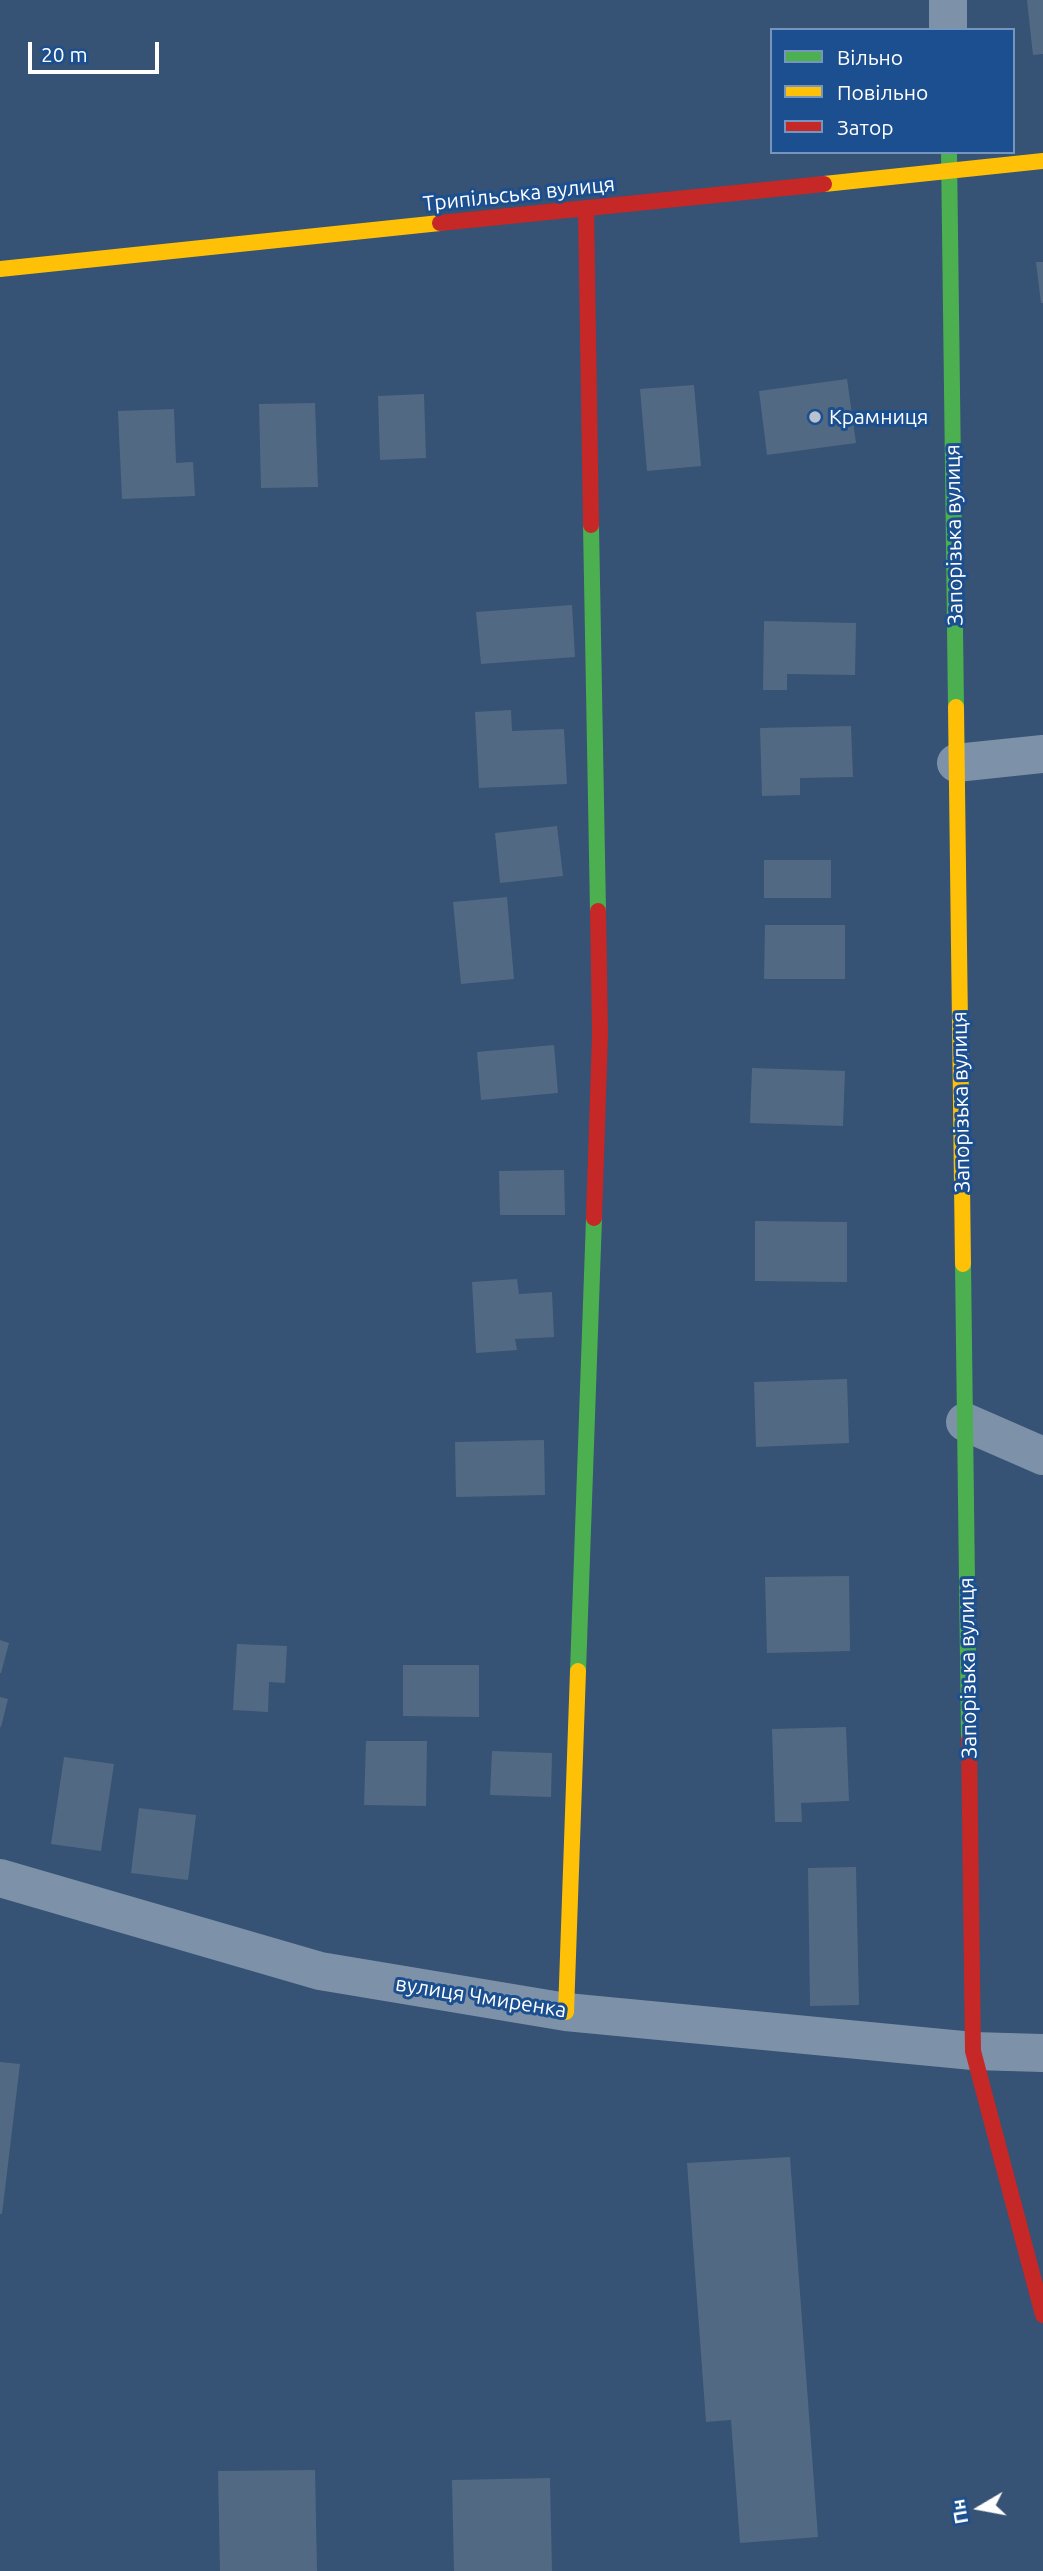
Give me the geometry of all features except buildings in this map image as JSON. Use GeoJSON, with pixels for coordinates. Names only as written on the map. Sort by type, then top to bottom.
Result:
{"type":"FeatureCollection","features":[{"type":"Feature","properties":{"kind":"street"},"geometry":{"type":"LineString","coordinates":[[948,0],[948,28]]}},
{"type":"Feature","properties":{"kind":"street","name":"Запорізька вулиця"},"geometry":{"type":"LineString","coordinates":[[949,154],[974,2051],[1043,2315]]}},
{"type":"Feature","properties":{"kind":"street","name":"Трипільська вулиця"},"geometry":{"type":"LineString","coordinates":[[0,269],[1043,161]]}},
{"type":"Feature","properties":{"kind":"street"},"geometry":{"type":"LineString","coordinates":[[566,2012],[600,1034],[586,209]]}},
{"type":"Feature","properties":{"kind":"street"},"geometry":{"type":"LineString","coordinates":[[956,762],[1043,754]]}},
{"type":"Feature","properties":{"kind":"street"},"geometry":{"type":"LineString","coordinates":[[965,1422],[1043,1456]]}},
{"type":"Feature","properties":{"kind":"street","name":"вулиця Чмиренка"},"geometry":{"type":"LineString","coordinates":[[0,1878],[320,1971],[566,2012],[974,2051]]}},
{"type":"Feature","properties":{"kind":"street"},"geometry":{"type":"LineString","coordinates":[[974,2051],[1043,2053]]}},
{"type":"Feature","properties":{"kind":"traffic: fast"},"geometry":{"type":"LineString","coordinates":[[949,154],[956,707]]}},
{"type":"Feature","properties":{"kind":"traffic: fast"},"geometry":{"type":"LineString","coordinates":[[591,525],[598,911]]}},
{"type":"Feature","properties":{"kind":"traffic: fast"},"geometry":{"type":"LineString","coordinates":[[578,1671],[594,1218]]}},
{"type":"Feature","properties":{"kind":"traffic: fast"},"geometry":{"type":"LineString","coordinates":[[963,1264],[969,1740]]}},
{"type":"Feature","properties":{"kind":"traffic: slow"},"geometry":{"type":"LineString","coordinates":[[824,184],[1043,161]]}},
{"type":"Feature","properties":{"kind":"traffic: slow"},"geometry":{"type":"LineString","coordinates":[[0,269],[440,223]]}},
{"type":"Feature","properties":{"kind":"traffic: slow"},"geometry":{"type":"LineString","coordinates":[[956,707],[963,1264]]}},
{"type":"Feature","properties":{"kind":"traffic: slow"},"geometry":{"type":"LineString","coordinates":[[566,2012],[578,1671]]}},
{"type":"Feature","properties":{"kind":"traffic: jam"},"geometry":{"type":"LineString","coordinates":[[440,223],[824,184]]}},
{"type":"Feature","properties":{"kind":"traffic: jam"},"geometry":{"type":"LineString","coordinates":[[586,209],[591,525]]}},
{"type":"Feature","properties":{"kind":"traffic: jam"},"geometry":{"type":"LineString","coordinates":[[594,1218],[600,1034],[598,911]]}},
{"type":"Feature","properties":{"kind":"traffic: jam"},"geometry":{"type":"LineString","coordinates":[[969,1740],[973,2051],[1043,2315]]}},
{"type":"Feature","properties":{"kind":"place","name":"Крамниця"},"geometry":{"type":"Point","coordinates":[815,417]}}]}
